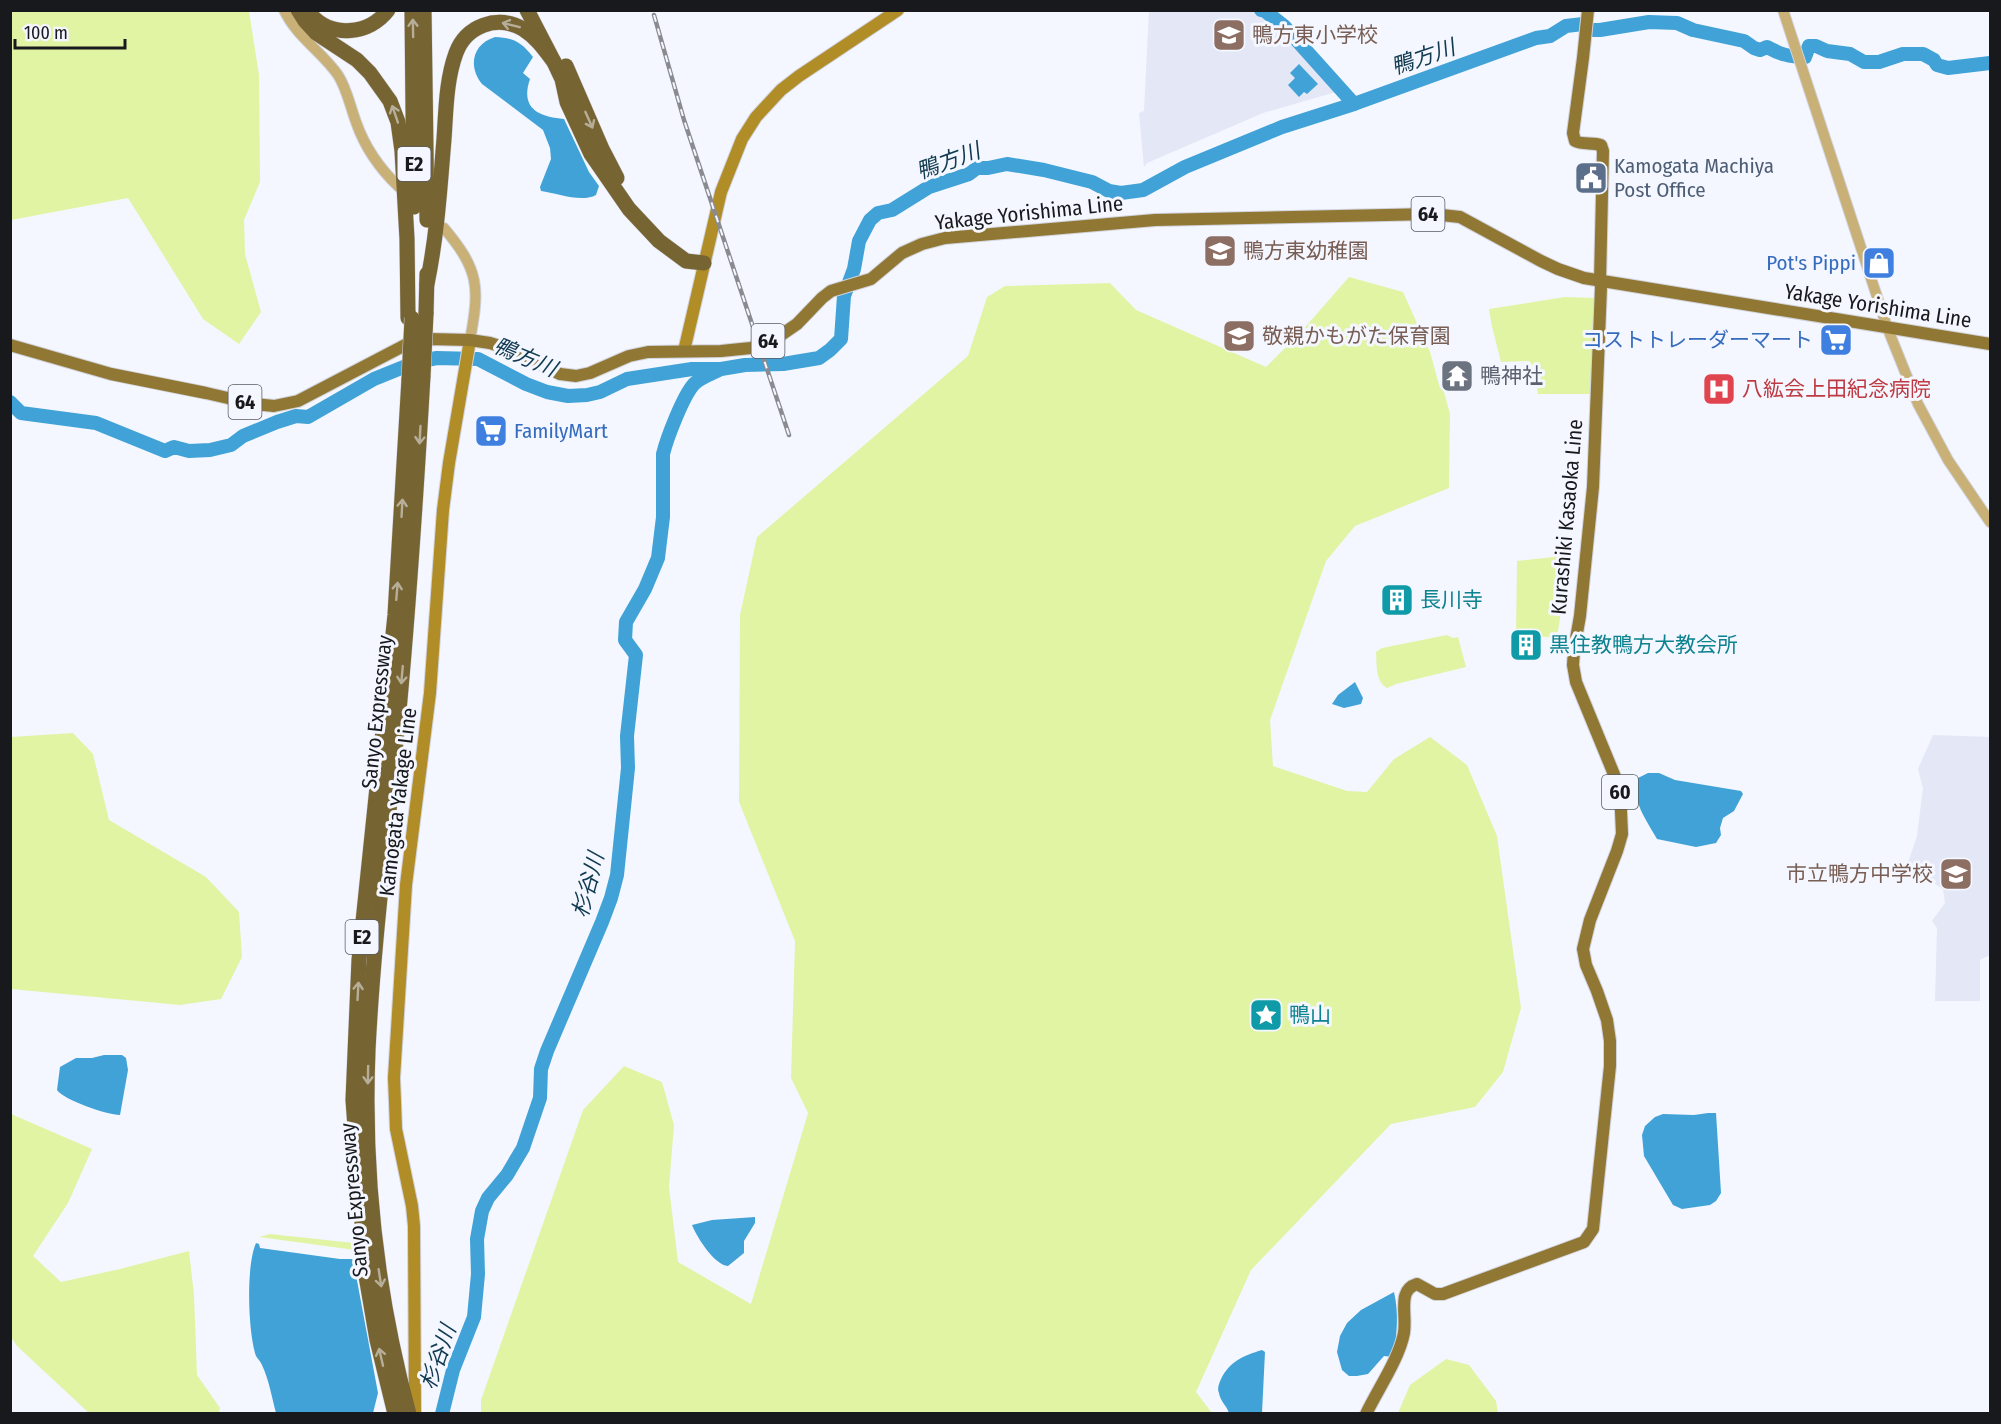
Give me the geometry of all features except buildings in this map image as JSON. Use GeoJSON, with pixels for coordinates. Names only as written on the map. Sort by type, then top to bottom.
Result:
{"type":"FeatureCollection","features":[{"type":"Feature","properties":{"kind":"highway"},"geometry":{"type":"LineString","coordinates":[[298,10],[316,33],[357,60],[390,101],[398,122],[402,151],[407,239],[415,317]]}},
{"type":"Feature","properties":{"kind":"highway"},"geometry":{"type":"LineString","coordinates":[[307,10],[312,18],[323,26],[352,32],[369,27],[383,17],[387,10]]}},
{"type":"Feature","properties":{"kind":"highway","name":"Sanyo Expressway"},"geometry":{"type":"LineString","coordinates":[[395,1413],[375,1330],[366,1276],[367,1221],[360,1100],[359,960],[380,826],[406,567],[416,378],[415,117],[412,10]]}},
{"type":"Feature","properties":{"kind":"highway","name":"Sanyo Expressway"},"geometry":{"type":"LineString","coordinates":[[415,317],[427,284],[424,10]]}},
{"type":"Feature","properties":{"kind":"highway"},"geometry":{"type":"LineString","coordinates":[[534,11],[557,48],[623,189],[649,221],[664,235],[704,263]]}},
{"type":"Feature","properties":{"kind":"highway"},"geometry":{"type":"LineString","coordinates":[[534,11],[562,79],[567,102],[591,154],[629,209],[659,241],[686,261],[704,263]]}},
{"type":"Feature","properties":{"kind":"highway"},"geometry":{"type":"LineString","coordinates":[[427,284],[434,247],[447,94],[456,52],[465,37],[475,28],[488,23],[506,23],[522,28],[537,40],[554,62]]}},
{"type":"Feature","properties":{"kind":"highway","name":"Sanyo Expressway"},"geometry":{"type":"LineString","coordinates":[[367,1221],[409,1413]]}},
{"type":"Feature","properties":{"kind":"main road"},"geometry":{"type":"LineString","coordinates":[[684,351],[721,192],[742,139],[756,117],[781,90],[898,10]]}},
{"type":"Feature","properties":{"kind":"main road","name":"Kurashiki Kasaoka Line"},"geometry":{"type":"LineString","coordinates":[[1366,1413],[1402,1344],[1406,1322],[1404,1293],[1409,1286],[1418,1284],[1435,1294],[1443,1294],[1584,1242],[1593,1229],[1610,1066],[1610,1041],[1607,1020],[1598,991],[1586,965],[1583,949],[1590,920],[1617,851],[1622,834],[1622,818],[1620,789],[1576,682],[1573,665],[1593,487],[1601,287],[1603,151],[1601,145],[1596,143],[1575,141],[1573,133],[1588,12]]}},
{"type":"Feature","properties":{"kind":"main road","name":"Yakage Yorishima Line"},"geometry":{"type":"LineString","coordinates":[[10,345],[111,374],[254,404],[274,406],[308,397],[409,343],[428,339],[509,349],[560,374],[576,376],[590,373],[629,356],[648,352],[751,348],[782,335],[797,324],[822,298],[835,290],[877,277],[885,266],[902,253],[922,244],[945,238],[1155,220],[1432,214],[1460,217],[1558,269],[1584,278],[1990,344]]}},
{"type":"Feature","properties":{"kind":"main road","name":"Kamogata Yakage Line"},"geometry":{"type":"LineString","coordinates":[[415,1413],[412,1206],[396,1129],[394,1078],[408,858],[430,693],[443,510],[469,344]]}},
{"type":"Feature","properties":{"kind":"street"},"geometry":{"type":"LineString","coordinates":[[284,10],[294,27],[338,75],[350,101],[364,144],[387,176],[399,187]]}},
{"type":"Feature","properties":{"kind":"street"},"geometry":{"type":"LineString","coordinates":[[1783,10],[1887,327],[1918,404],[1935,438],[1990,522]]}},
{"type":"Feature","properties":{"kind":"street"},"geometry":{"type":"LineString","coordinates":[[444,228],[461,249],[471,268],[476,296],[469,344]]}},
{"type":"Feature","properties":{"kind":"shaded area","name":"鴨方東小学校"},"geometry":{"type":"Polygon","coordinates":[[[1149,11],[1263,11],[1289,34],[1336,92],[1263,113],[1147,163],[1144,167],[1139,113],[1144,111],[1149,11]]]}},
{"type":"Feature","properties":{"kind":"shaded area","name":"市立鴨方中学校"},"geometry":{"type":"Polygon","coordinates":[[[1933,735],[1990,737],[1990,955],[1980,960],[1980,1001],[1935,1001],[1937,928],[1932,921],[1945,903],[1943,889],[1935,884],[1936,881],[1907,866],[1917,836],[1923,788],[1918,769],[1933,735]]]}},
{"type":"Feature","properties":{"kind":"green space"},"geometry":{"type":"Polygon","coordinates":[[[11,10],[249,11],[259,75],[260,182],[244,220],[245,254],[261,312],[239,344],[203,319],[128,198],[11,220],[11,10]]]}},
{"type":"Feature","properties":{"kind":"green space"},"geometry":{"type":"Polygon","coordinates":[[[1349,277],[1403,292],[1430,352],[1450,414],[1449,488],[1355,526],[1326,561],[1270,720],[1273,766],[1347,791],[1367,792],[1394,759],[1430,737],[1467,765],[1497,836],[1521,1008],[1503,1072],[1475,1107],[1391,1124],[1251,1270],[1196,1392],[1212,1413],[481,1413],[481,1400],[583,1110],[624,1066],[662,1082],[674,1125],[669,1187],[678,1262],[751,1304],[808,1113],[791,1078],[795,941],[739,802],[740,615],[757,537],[968,356],[987,297],[1005,286],[1110,283],[1136,310],[1266,367],[1300,333],[1349,277]]]}},
{"type":"Feature","properties":{"kind":"green space"},"geometry":{"type":"Polygon","coordinates":[[[1565,297],[1595,298],[1593,394],[1538,394],[1533,366],[1529,361],[1501,362],[1489,309],[1565,297]]]}},
{"type":"Feature","properties":{"kind":"green space"},"geometry":{"type":"Polygon","coordinates":[[[1563,556],[1561,578],[1566,579],[1557,638],[1516,634],[1517,561],[1563,556]]]}},
{"type":"Feature","properties":{"kind":"green space"},"geometry":{"type":"Polygon","coordinates":[[[1447,635],[1453,638],[1458,637],[1466,667],[1387,688],[1380,681],[1376,652],[1382,648],[1447,635]]]}},
{"type":"Feature","properties":{"kind":"green space"},"geometry":{"type":"Polygon","coordinates":[[[73,733],[93,754],[109,820],[206,877],[239,912],[242,957],[221,999],[180,1005],[11,989],[11,737],[73,733]]]}},
{"type":"Feature","properties":{"kind":"green space"},"geometry":{"type":"Polygon","coordinates":[[[11,1114],[92,1149],[68,1203],[33,1256],[61,1282],[189,1251],[194,1295],[197,1375],[220,1408],[219,1413],[89,1413],[17,1346],[11,1337],[11,1114]]]}},
{"type":"Feature","properties":{"kind":"green space"},"geometry":{"type":"Polygon","coordinates":[[[270,1234],[354,1243],[355,1250],[259,1237],[270,1234]]]}},
{"type":"Feature","properties":{"kind":"green space"},"geometry":{"type":"Polygon","coordinates":[[[1446,1359],[1469,1365],[1496,1401],[1498,1413],[1398,1413],[1410,1385],[1446,1359]]]}},
{"type":"Feature","properties":{"kind":"water"},"geometry":{"type":"Polygon","coordinates":[[[495,37],[517,42],[533,57],[523,73],[530,79],[527,97],[530,104],[539,113],[564,119],[589,172],[599,186],[596,195],[576,198],[541,191],[540,187],[551,159],[550,148],[543,130],[482,84],[475,70],[477,50],[487,40],[495,37]]]}},
{"type":"Feature","properties":{"kind":"water"},"geometry":{"type":"Polygon","coordinates":[[[1299,64],[1318,84],[1307,94],[1304,92],[1299,97],[1288,85],[1295,78],[1290,73],[1299,64]]]}},
{"type":"Feature","properties":{"kind":"water"},"geometry":{"type":"Polygon","coordinates":[[[1355,682],[1363,698],[1361,704],[1344,708],[1332,704],[1338,695],[1355,682]]]}},
{"type":"Feature","properties":{"kind":"water"},"geometry":{"type":"Polygon","coordinates":[[[1648,773],[1659,773],[1675,780],[1741,791],[1743,794],[1734,811],[1723,818],[1720,828],[1721,835],[1716,843],[1696,847],[1657,839],[1644,817],[1636,794],[1638,778],[1648,773]]]}},
{"type":"Feature","properties":{"kind":"water"},"geometry":{"type":"Polygon","coordinates":[[[122,1055],[126,1058],[128,1070],[120,1115],[86,1106],[57,1090],[60,1067],[76,1058],[122,1055]]]}},
{"type":"Feature","properties":{"kind":"water"},"geometry":{"type":"Polygon","coordinates":[[[1716,1113],[1721,1193],[1710,1205],[1682,1209],[1673,1205],[1644,1156],[1642,1135],[1645,1126],[1655,1117],[1663,1114],[1716,1113]]]}},
{"type":"Feature","properties":{"kind":"water"},"geometry":{"type":"Polygon","coordinates":[[[755,1217],[755,1223],[744,1241],[744,1253],[728,1266],[712,1256],[692,1225],[712,1220],[755,1217]]]}},
{"type":"Feature","properties":{"kind":"water"},"geometry":{"type":"Polygon","coordinates":[[[256,1243],[260,1248],[353,1259],[378,1393],[373,1413],[276,1413],[267,1377],[256,1355],[251,1328],[249,1281],[256,1243]]]}},
{"type":"Feature","properties":{"kind":"water"},"geometry":{"type":"Polygon","coordinates":[[[1394,1292],[1397,1325],[1393,1357],[1384,1356],[1368,1374],[1349,1376],[1342,1370],[1337,1352],[1340,1336],[1347,1323],[1361,1310],[1394,1292]]]}},
{"type":"Feature","properties":{"kind":"water"},"geometry":{"type":"Polygon","coordinates":[[[1262,1350],[1265,1352],[1262,1413],[1229,1413],[1218,1391],[1221,1379],[1238,1360],[1262,1350]]]}},
{"type":"Feature","properties":{"kind":"waterway"},"geometry":{"type":"LineString","coordinates":[[1261,10],[1284,26],[1354,104]]}},
{"type":"Feature","properties":{"kind":"waterway","name":"鴨方川"},"geometry":{"type":"LineString","coordinates":[[10,402],[21,413],[96,423],[165,451],[174,447],[189,451],[210,450],[231,445],[243,436],[277,422],[296,416],[308,417],[374,379],[416,362],[437,358],[478,359],[526,384],[547,392],[568,396],[600,392],[627,379],[692,369],[783,364],[819,358],[841,339],[844,296],[854,269],[859,241],[870,220],[878,213],[892,210],[929,187],[969,174],[977,168],[1007,164],[1092,182],[1109,191],[1121,193],[1143,190],[1185,167],[1282,127],[1354,104],[1536,38],[1550,36],[1566,26],[1583,24],[1589,30],[1600,30],[1649,22],[1677,23],[1693,30],[1744,41],[1760,50],[1767,47],[1794,56],[1805,57],[1809,46],[1816,46],[1827,51],[1850,54],[1864,62],[1879,62],[1903,54],[1923,54],[1934,60],[1937,65],[1948,68],[1990,63]]}},
{"type":"Feature","properties":{"kind":"waterway","name":"杉谷川"},"geometry":{"type":"LineString","coordinates":[[442,1414],[453,1370],[474,1317],[478,1274],[477,1239],[482,1211],[488,1198],[507,1175],[523,1148],[540,1098],[541,1069],[547,1051],[602,922],[617,875],[628,768],[627,736],[636,655],[625,640],[626,622],[645,589],[658,558],[663,517],[663,454],[676,418],[690,390],[699,380],[719,370]]}},
{"type":"Feature","properties":{"kind":"railway"},"geometry":{"type":"LineString","coordinates":[[654,15],[684,120],[789,435]]}},
{"type":"Feature","properties":{"kind":"place","name":"鴨方東小学校"},"geometry":{"type":"Point","coordinates":[1229,35]}},
{"type":"Feature","properties":{"kind":"place","name":"Kamogata Machiya Post Office"},"geometry":{"type":"Point","coordinates":[1591,178]}},
{"type":"Feature","properties":{"kind":"place","name":"鴨方東幼稚園"},"geometry":{"type":"Point","coordinates":[1220,251]}},
{"type":"Feature","properties":{"kind":"place","name":"Pot's Pippi"},"geometry":{"type":"Point","coordinates":[1879,263]}},
{"type":"Feature","properties":{"kind":"place","name":"敬親かもがた保育園"},"geometry":{"type":"Point","coordinates":[1239,336]}},
{"type":"Feature","properties":{"kind":"place","name":"コストトレーダーマート"},"geometry":{"type":"Point","coordinates":[1836,340]}},
{"type":"Feature","properties":{"kind":"place","name":"鴨神社"},"geometry":{"type":"Point","coordinates":[1457,376]}},
{"type":"Feature","properties":{"kind":"place","name":"八紘会上田紀念病院"},"geometry":{"type":"Point","coordinates":[1719,389]}},
{"type":"Feature","properties":{"kind":"place","name":"FamilyMart"},"geometry":{"type":"Point","coordinates":[491,431]}},
{"type":"Feature","properties":{"kind":"place","name":"長川寺"},"geometry":{"type":"Point","coordinates":[1397,600]}},
{"type":"Feature","properties":{"kind":"place","name":"黒住教鴨方大教会所"},"geometry":{"type":"Point","coordinates":[1526,645]}},
{"type":"Feature","properties":{"kind":"place","name":"市立鴨方中学校"},"geometry":{"type":"Point","coordinates":[1956,874]}},
{"type":"Feature","properties":{"kind":"place","name":"鴨山"},"geometry":{"type":"Point","coordinates":[1266,1015]}}]}
